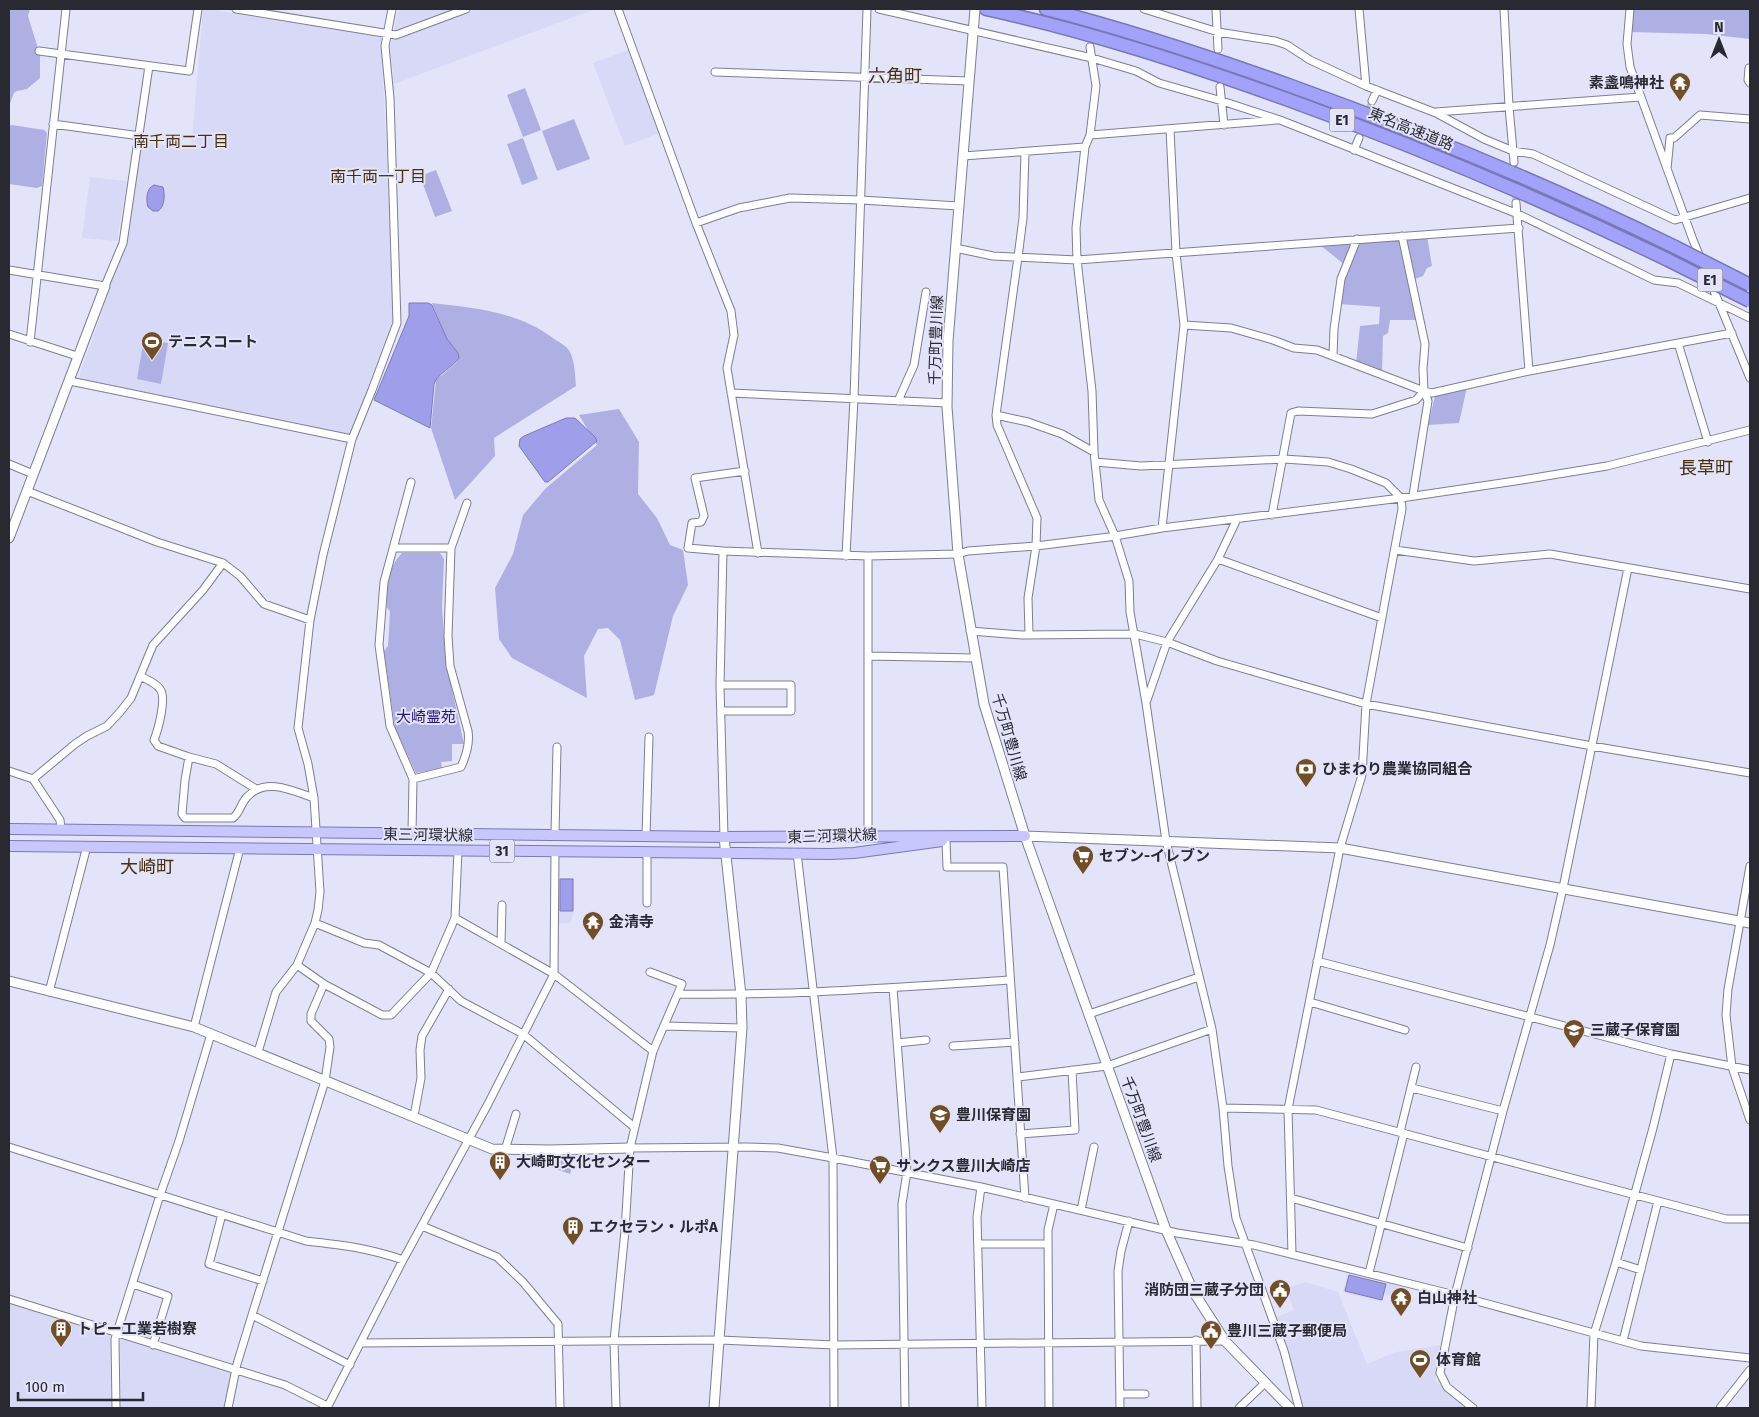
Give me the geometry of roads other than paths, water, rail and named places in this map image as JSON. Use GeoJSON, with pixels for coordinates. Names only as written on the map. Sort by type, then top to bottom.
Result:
{"type":"FeatureCollection","features":[{"type":"Feature","properties":{"kind":"highway","name":"東名高速道路"},"geometry":{"type":"LineString","coordinates":[[986,9],[1144,51],[1232,80],[1351,123],[1543,202],[1668,260],[1750,302]]}},
{"type":"Feature","properties":{"kind":"highway","name":"東名高速道路"},"geometry":{"type":"LineString","coordinates":[[1046,9],[1148,37],[1356,109],[1523,178],[1675,247],[1750,285]]}},
{"type":"Feature","properties":{"kind":"main road","name":"東三河環状線"},"geometry":{"type":"LineString","coordinates":[[9,829],[724,837],[1024,836]]}},
{"type":"Feature","properties":{"kind":"main road","name":"東三河環状線"},"geometry":{"type":"LineString","coordinates":[[9,846],[854,853],[946,840],[995,836]]}},
{"type":"Feature","properties":{"kind":"street"},"geometry":{"type":"LineString","coordinates":[[30,342],[66,9]]}},
{"type":"Feature","properties":{"kind":"street"},"geometry":{"type":"LineString","coordinates":[[39,51],[190,72],[198,9]]}},
{"type":"Feature","properties":{"kind":"street"},"geometry":{"type":"LineString","coordinates":[[236,9],[396,35],[466,9]]}},
{"type":"Feature","properties":{"kind":"street"},"geometry":{"type":"LineString","coordinates":[[258,1052],[276,992],[297,965],[315,923],[320,892],[314,798],[308,764],[298,728],[310,620],[322,555],[352,439],[397,323],[390,98],[386,46],[392,9]]}},
{"type":"Feature","properties":{"kind":"street"},"geometry":{"type":"LineString","coordinates":[[618,9],[696,223],[731,311],[734,335],[727,368],[758,553]]}},
{"type":"Feature","properties":{"kind":"street"},"geometry":{"type":"LineString","coordinates":[[846,556],[854,398],[867,9]]}},
{"type":"Feature","properties":{"kind":"street"},"geometry":{"type":"LineString","coordinates":[[879,9],[1092,58],[1136,71],[1159,83],[1280,120],[1518,214],[1654,280],[1678,283],[1750,318]]}},
{"type":"Feature","properties":{"kind":"street","name":"千万町豊川線"},"geometry":{"type":"LineString","coordinates":[[975,9],[948,342],[947,403],[958,554],[984,704],[1024,836],[1166,1230],[1193,1291],[1225,1341],[1290,1408]]}},
{"type":"Feature","properties":{"kind":"street"},"geometry":{"type":"LineString","coordinates":[[1144,9],[1218,32],[1275,40],[1287,45],[1310,60],[1366,86],[1436,112],[1484,139],[1513,151],[1533,154],[1675,220],[1750,198]]}},
{"type":"Feature","properties":{"kind":"street"},"geometry":{"type":"LineString","coordinates":[[1216,9],[1218,49]]}},
{"type":"Feature","properties":{"kind":"street"},"geometry":{"type":"LineString","coordinates":[[1359,9],[1366,86]]}},
{"type":"Feature","properties":{"kind":"street"},"geometry":{"type":"LineString","coordinates":[[1504,9],[1514,162]]}},
{"type":"Feature","properties":{"kind":"street"},"geometry":{"type":"LineString","coordinates":[[1630,9],[1627,24],[1630,67],[1667,171],[1750,378]]}},
{"type":"Feature","properties":{"kind":"street"},"geometry":{"type":"LineString","coordinates":[[1090,48],[1096,86],[1090,135],[1085,148],[1076,228],[1077,260],[1092,391],[1094,452],[1099,500],[1115,536],[1128,581],[1130,612],[1146,703],[1166,841],[1212,1029],[1236,1218],[1284,1351],[1299,1408]]}},
{"type":"Feature","properties":{"kind":"street"},"geometry":{"type":"LineString","coordinates":[[9,538],[70,381],[77,356],[122,243],[140,136],[149,66]]}},
{"type":"Feature","properties":{"kind":"street"},"geometry":{"type":"LineString","coordinates":[[1749,68],[1748,80],[1750,83]]}},
{"type":"Feature","properties":{"kind":"street"},"geometry":{"type":"LineString","coordinates":[[714,72],[969,81]]}},
{"type":"Feature","properties":{"kind":"street"},"geometry":{"type":"LineString","coordinates":[[1220,87],[1224,125]]}},
{"type":"Feature","properties":{"kind":"street"},"geometry":{"type":"LineString","coordinates":[[1372,101],[1377,90]]}},
{"type":"Feature","properties":{"kind":"street"},"geometry":{"type":"LineString","coordinates":[[1436,112],[1640,97]]}},
{"type":"Feature","properties":{"kind":"street"},"geometry":{"type":"LineString","coordinates":[[1667,171],[1670,138],[1674,138],[1700,115],[1750,119]]}},
{"type":"Feature","properties":{"kind":"street"},"geometry":{"type":"LineString","coordinates":[[1090,135],[1280,120]]}},
{"type":"Feature","properties":{"kind":"street"},"geometry":{"type":"LineString","coordinates":[[53,124],[140,136]]}},
{"type":"Feature","properties":{"kind":"street"},"geometry":{"type":"LineString","coordinates":[[1162,528],[1184,325],[1176,253],[1170,129]]}},
{"type":"Feature","properties":{"kind":"street"},"geometry":{"type":"LineString","coordinates":[[1354,150],[1359,138]]}},
{"type":"Feature","properties":{"kind":"street"},"geometry":{"type":"LineString","coordinates":[[963,156],[1085,148]]}},
{"type":"Feature","properties":{"kind":"street"},"geometry":{"type":"LineString","coordinates":[[1025,152],[1018,257],[996,415],[997,425],[1037,518],[1036,546],[1028,598],[1029,634]]}},
{"type":"Feature","properties":{"kind":"street"},"geometry":{"type":"LineString","coordinates":[[696,223],[739,208],[790,198],[958,206]]}},
{"type":"Feature","properties":{"kind":"street"},"geometry":{"type":"LineString","coordinates":[[1516,203],[1530,371]]}},
{"type":"Feature","properties":{"kind":"street"},"geometry":{"type":"LineString","coordinates":[[955,248],[993,256],[1077,260],[1519,228]]}},
{"type":"Feature","properties":{"kind":"street"},"geometry":{"type":"LineString","coordinates":[[1402,236],[1425,344],[1424,391],[1428,401],[1413,495]]}},
{"type":"Feature","properties":{"kind":"street"},"geometry":{"type":"LineString","coordinates":[[1333,356],[1334,329],[1341,279],[1357,239]]}},
{"type":"Feature","properties":{"kind":"street"},"geometry":{"type":"LineString","coordinates":[[9,270],[104,286]]}},
{"type":"Feature","properties":{"kind":"street"},"geometry":{"type":"LineString","coordinates":[[898,401],[914,365],[926,292]]}},
{"type":"Feature","properties":{"kind":"street"},"geometry":{"type":"LineString","coordinates":[[1184,325],[1231,328],[1294,348],[1317,350],[1432,393],[1530,371],[1732,333]]}},
{"type":"Feature","properties":{"kind":"street"},"geometry":{"type":"LineString","coordinates":[[9,334],[77,356]]}},
{"type":"Feature","properties":{"kind":"street"},"geometry":{"type":"LineString","coordinates":[[1678,343],[1708,442]]}},
{"type":"Feature","properties":{"kind":"street"},"geometry":{"type":"LineString","coordinates":[[70,381],[352,439]]}},
{"type":"Feature","properties":{"kind":"street"},"geometry":{"type":"LineString","coordinates":[[1272,515],[1284,459],[1291,413],[1298,411],[1372,414],[1416,400],[1424,391]]}},
{"type":"Feature","properties":{"kind":"street"},"geometry":{"type":"LineString","coordinates":[[731,393],[947,403]]}},
{"type":"Feature","properties":{"kind":"street"},"geometry":{"type":"LineString","coordinates":[[996,415],[1028,422],[1062,434],[1094,452]]}},
{"type":"Feature","properties":{"kind":"street"},"geometry":{"type":"LineString","coordinates":[[745,471],[695,478],[704,516],[701,522],[692,523],[688,548],[758,553],[868,556],[958,554],[968,551],[1036,546],[1401,498],[1522,480],[1607,466],[1750,430]]}},
{"type":"Feature","properties":{"kind":"street"},"geometry":{"type":"LineString","coordinates":[[1096,462],[1141,466],[1284,459],[1328,462],[1386,482],[1401,498],[1402,509],[1366,704],[1362,775],[1340,848],[1288,1109],[1292,1254]]}},
{"type":"Feature","properties":{"kind":"street"},"geometry":{"type":"LineString","coordinates":[[9,464],[34,474]]}},
{"type":"Feature","properties":{"kind":"street"},"geometry":{"type":"LineString","coordinates":[[411,482],[384,582],[379,645],[390,726],[413,779],[412,833]]}},
{"type":"Feature","properties":{"kind":"street"},"geometry":{"type":"LineString","coordinates":[[27,492],[157,542],[222,563],[240,576],[264,604],[310,620]]}},
{"type":"Feature","properties":{"kind":"street"},"geometry":{"type":"LineString","coordinates":[[413,779],[460,768],[466,758],[469,738],[450,666],[448,636],[452,548],[467,503]]}},
{"type":"Feature","properties":{"kind":"street"},"geometry":{"type":"LineString","coordinates":[[1146,703],[1167,642],[1218,559],[1238,520]]}},
{"type":"Feature","properties":{"kind":"street"},"geometry":{"type":"LineString","coordinates":[[393,548],[452,548]]}},
{"type":"Feature","properties":{"kind":"street"},"geometry":{"type":"LineString","coordinates":[[1395,550],[1474,561],[1550,554],[1750,589]]}},
{"type":"Feature","properties":{"kind":"street"},"geometry":{"type":"LineString","coordinates":[[714,1408],[735,1146],[742,1028],[741,995],[724,837],[720,685],[723,551]]}},
{"type":"Feature","properties":{"kind":"street"},"geometry":{"type":"LineString","coordinates":[[868,556],[868,836]]}},
{"type":"Feature","properties":{"kind":"street"},"geometry":{"type":"LineString","coordinates":[[1218,559],[1382,618]]}},
{"type":"Feature","properties":{"kind":"street"},"geometry":{"type":"LineString","coordinates":[[33,779],[75,744],[107,726],[131,698],[154,645],[203,590],[222,563]]}},
{"type":"Feature","properties":{"kind":"street"},"geometry":{"type":"LineString","coordinates":[[1473,1408],[1448,1387],[1440,1373],[1455,1295],[1564,888],[1628,568]]}},
{"type":"Feature","properties":{"kind":"street"},"geometry":{"type":"LineString","coordinates":[[970,631],[1022,635],[1135,634],[1167,642],[1217,661],[1366,704],[1750,773]]}},
{"type":"Feature","properties":{"kind":"street"},"geometry":{"type":"LineString","coordinates":[[869,656],[975,658]]}},
{"type":"Feature","properties":{"kind":"street"},"geometry":{"type":"LineString","coordinates":[[140,676],[156,685],[162,694],[160,719],[154,740],[158,746],[216,764],[256,789]]}},
{"type":"Feature","properties":{"kind":"street"},"geometry":{"type":"LineString","coordinates":[[720,685],[791,685],[791,711],[721,711]]}},
{"type":"Feature","properties":{"kind":"street"},"geometry":{"type":"LineString","coordinates":[[646,836],[649,737]]}},
{"type":"Feature","properties":{"kind":"street"},"geometry":{"type":"LineString","coordinates":[[555,834],[557,747]]}},
{"type":"Feature","properties":{"kind":"street"},"geometry":{"type":"LineString","coordinates":[[189,757],[184,780],[182,814],[185,818],[233,818],[237,815],[241,804],[248,795],[256,789],[273,786],[314,798]]}},
{"type":"Feature","properties":{"kind":"street"},"geometry":{"type":"LineString","coordinates":[[9,771],[33,779],[60,820],[61,830]]}},
{"type":"Feature","properties":{"kind":"street"},"geometry":{"type":"LineString","coordinates":[[1024,836],[1340,848],[1746,922]]}},
{"type":"Feature","properties":{"kind":"street"},"geometry":{"type":"LineString","coordinates":[[946,840],[948,867],[1003,867],[1025,1198]]}},
{"type":"Feature","properties":{"kind":"street"},"geometry":{"type":"LineString","coordinates":[[49,992],[87,846]]}},
{"type":"Feature","properties":{"kind":"street"},"geometry":{"type":"LineString","coordinates":[[194,1027],[240,848]]}},
{"type":"Feature","properties":{"kind":"street"},"geometry":{"type":"LineString","coordinates":[[297,965],[324,984],[382,1015],[391,1015],[431,974],[455,918],[458,850]]}},
{"type":"Feature","properties":{"kind":"street"},"geometry":{"type":"LineString","coordinates":[[9,1299],[285,1385],[327,1407],[362,1343],[403,1260],[488,1104],[554,974],[555,851]]}},
{"type":"Feature","properties":{"kind":"street"},"geometry":{"type":"LineString","coordinates":[[647,852],[647,903]]}},
{"type":"Feature","properties":{"kind":"street"},"geometry":{"type":"LineString","coordinates":[[797,853],[833,1158],[834,1408]]}},
{"type":"Feature","properties":{"kind":"street"},"geometry":{"type":"LineString","coordinates":[[1750,866],[1746,922],[1728,989],[1726,1015],[1732,1067],[1750,1120]]}},
{"type":"Feature","properties":{"kind":"street"},"geometry":{"type":"LineString","coordinates":[[501,944],[502,905]]}},
{"type":"Feature","properties":{"kind":"street"},"geometry":{"type":"LineString","coordinates":[[455,918],[554,974],[652,1052]]}},
{"type":"Feature","properties":{"kind":"street"},"geometry":{"type":"LineString","coordinates":[[315,923],[364,943],[379,945],[431,974],[449,989],[460,1002],[523,1034],[634,1127]]}},
{"type":"Feature","properties":{"kind":"street"},"geometry":{"type":"LineString","coordinates":[[1317,961],[1671,1054],[1750,1070]]}},
{"type":"Feature","properties":{"kind":"street"},"geometry":{"type":"LineString","coordinates":[[616,1408],[614,1341],[630,1148],[652,1052],[682,984],[650,972]]}},
{"type":"Feature","properties":{"kind":"street"},"geometry":{"type":"LineString","coordinates":[[1089,1014],[1199,978]]}},
{"type":"Feature","properties":{"kind":"street"},"geometry":{"type":"LineString","coordinates":[[679,994],[814,993],[1010,980]]}},
{"type":"Feature","properties":{"kind":"street"},"geometry":{"type":"LineString","coordinates":[[9,981],[194,1027],[492,1149],[735,1146],[778,1148],[981,1187],[1166,1230],[1244,1243],[1292,1254],[1455,1295],[1641,1346],[1750,1358]]}},
{"type":"Feature","properties":{"kind":"street"},"geometry":{"type":"LineString","coordinates":[[228,1408],[236,1370],[252,1314],[279,1233],[325,1081],[330,1047],[329,1039],[311,1021],[311,1014],[324,984]]}},
{"type":"Feature","properties":{"kind":"street"},"geometry":{"type":"LineString","coordinates":[[893,988],[907,1172],[902,1204],[905,1408]]}},
{"type":"Feature","properties":{"kind":"street"},"geometry":{"type":"LineString","coordinates":[[414,1116],[421,1078],[420,1050],[422,1036],[449,989]]}},
{"type":"Feature","properties":{"kind":"street"},"geometry":{"type":"LineString","coordinates":[[1310,1002],[1406,1030]]}},
{"type":"Feature","properties":{"kind":"street"},"geometry":{"type":"LineString","coordinates":[[664,1026],[742,1028]]}},
{"type":"Feature","properties":{"kind":"street"},"geometry":{"type":"LineString","coordinates":[[1018,1076],[1107,1066],[1212,1029]]}},
{"type":"Feature","properties":{"kind":"street"},"geometry":{"type":"LineString","coordinates":[[116,1408],[115,1339],[179,1141],[211,1034]]}},
{"type":"Feature","properties":{"kind":"street"},"geometry":{"type":"LineString","coordinates":[[897,1043],[926,1040]]}},
{"type":"Feature","properties":{"kind":"street"},"geometry":{"type":"LineString","coordinates":[[953,1046],[1015,1042]]}},
{"type":"Feature","properties":{"kind":"street"},"geometry":{"type":"LineString","coordinates":[[1591,1408],[1594,1334],[1616,1262],[1671,1054]]}},
{"type":"Feature","properties":{"kind":"street"},"geometry":{"type":"LineString","coordinates":[[1369,1273],[1382,1224],[1416,1067]]}},
{"type":"Feature","properties":{"kind":"street"},"geometry":{"type":"LineString","coordinates":[[1020,1134],[1076,1130],[1072,1070]]}},
{"type":"Feature","properties":{"kind":"street"},"geometry":{"type":"LineString","coordinates":[[1412,1088],[1503,1111]]}},
{"type":"Feature","properties":{"kind":"street"},"geometry":{"type":"LineString","coordinates":[[1223,1108],[1316,1110],[1726,1219],[1750,1219]]}},
{"type":"Feature","properties":{"kind":"street"},"geometry":{"type":"LineString","coordinates":[[505,1150],[516,1114]]}},
{"type":"Feature","properties":{"kind":"street"},"geometry":{"type":"LineString","coordinates":[[9,1147],[279,1233],[306,1240],[375,1250],[403,1260]]}},
{"type":"Feature","properties":{"kind":"street"},"geometry":{"type":"LineString","coordinates":[[1081,1210],[1094,1147]]}},
{"type":"Feature","properties":{"kind":"street"},"geometry":{"type":"LineString","coordinates":[[981,1187],[978,1244],[982,1408]]}},
{"type":"Feature","properties":{"kind":"street"},"geometry":{"type":"LineString","coordinates":[[1291,1198],[1468,1248]]}},
{"type":"Feature","properties":{"kind":"street"},"geometry":{"type":"LineString","coordinates":[[1623,1341],[1658,1201]]}},
{"type":"Feature","properties":{"kind":"street"},"geometry":{"type":"LineString","coordinates":[[1050,1408],[1048,1230],[1054,1204]]}},
{"type":"Feature","properties":{"kind":"street"},"geometry":{"type":"LineString","coordinates":[[222,1214],[209,1264],[263,1281]]}},
{"type":"Feature","properties":{"kind":"street"},"geometry":{"type":"LineString","coordinates":[[1120,1408],[1118,1271],[1121,1251],[1130,1221]]}},
{"type":"Feature","properties":{"kind":"street"},"geometry":{"type":"LineString","coordinates":[[422,1226],[497,1257],[523,1282],[558,1324],[560,1408]]}},
{"type":"Feature","properties":{"kind":"street"},"geometry":{"type":"LineString","coordinates":[[978,1244],[1048,1244]]}},
{"type":"Feature","properties":{"kind":"street"},"geometry":{"type":"LineString","coordinates":[[1616,1262],[1641,1270]]}},
{"type":"Feature","properties":{"kind":"street"},"geometry":{"type":"LineString","coordinates":[[133,1284],[168,1296],[154,1345]]}},
{"type":"Feature","properties":{"kind":"street"},"geometry":{"type":"LineString","coordinates":[[252,1314],[350,1365]]}},
{"type":"Feature","properties":{"kind":"street"},"geometry":{"type":"LineString","coordinates":[[362,1343],[720,1340],[834,1345],[1225,1341]]}},
{"type":"Feature","properties":{"kind":"street"},"geometry":{"type":"LineString","coordinates":[[1196,1340],[1196,1408]]}},
{"type":"Feature","properties":{"kind":"street"},"geometry":{"type":"LineString","coordinates":[[1720,1408],[1750,1370]]}},
{"type":"Feature","properties":{"kind":"street"},"geometry":{"type":"LineString","coordinates":[[1239,1408],[1265,1383]]}},
{"type":"Feature","properties":{"kind":"street"},"geometry":{"type":"LineString","coordinates":[[1120,1394],[1145,1394]]}},
{"type":"Feature","properties":{"kind":"tunnel"},"geometry":{"type":"LineString","coordinates":[[1359,138],[1372,101]]}},
{"type":"Feature","properties":{"kind":"tunnel"},"geometry":{"type":"LineString","coordinates":[[1514,162],[1516,203]]}},
{"type":"Feature","properties":{"kind":"place","name":"素盞鳴神社"},"geometry":{"type":"Point","coordinates":[1680,102]}},
{"type":"Feature","properties":{"kind":"place","name":"テニスコート"},"geometry":{"type":"Point","coordinates":[152,361]}},
{"type":"Feature","properties":{"kind":"place","name":"ひまわり農業協同組合"},"geometry":{"type":"Point","coordinates":[1306,788]}},
{"type":"Feature","properties":{"kind":"place","name":"セブン-イレブン"},"geometry":{"type":"Point","coordinates":[1083,875]}},
{"type":"Feature","properties":{"kind":"place","name":"金清寺"},"geometry":{"type":"Point","coordinates":[593,941]}},
{"type":"Feature","properties":{"kind":"place","name":"三蔵子保育園"},"geometry":{"type":"Point","coordinates":[1574,1049]}},
{"type":"Feature","properties":{"kind":"place","name":"豊川保育園"},"geometry":{"type":"Point","coordinates":[940,1134]}},
{"type":"Feature","properties":{"kind":"place","name":"大崎町文化センター"},"geometry":{"type":"Point","coordinates":[500,1181]}},
{"type":"Feature","properties":{"kind":"place","name":"サンクス豊川大崎店"},"geometry":{"type":"Point","coordinates":[880,1185]}},
{"type":"Feature","properties":{"kind":"place","name":"エクセラン・ルポA"},"geometry":{"type":"Point","coordinates":[573,1246]}},
{"type":"Feature","properties":{"kind":"place","name":"消防団三蔵子分団"},"geometry":{"type":"Point","coordinates":[1280,1309]}},
{"type":"Feature","properties":{"kind":"place","name":"白山神社"},"geometry":{"type":"Point","coordinates":[1401,1317]}},
{"type":"Feature","properties":{"kind":"place","name":"トピー工業若樹寮"},"geometry":{"type":"Point","coordinates":[61,1348]}},
{"type":"Feature","properties":{"kind":"place","name":"豊川三蔵子郵便局"},"geometry":{"type":"Point","coordinates":[1211,1350]}},
{"type":"Feature","properties":{"kind":"place","name":"体育館"},"geometry":{"type":"Point","coordinates":[1420,1379]}},
{"type":"Feature","properties":{"kind":"district","name":"六角町"},"geometry":{"type":"Point","coordinates":[895,76]}},
{"type":"Feature","properties":{"kind":"district","name":"南千両二丁目"},"geometry":{"type":"Point","coordinates":[181,141]}},
{"type":"Feature","properties":{"kind":"district","name":"南千両一丁目"},"geometry":{"type":"Point","coordinates":[378,176]}},
{"type":"Feature","properties":{"kind":"district","name":"長草町"},"geometry":{"type":"Point","coordinates":[1706,468]}},
{"type":"Feature","properties":{"kind":"district","name":"大崎町"},"geometry":{"type":"Point","coordinates":[147,867]}},
{"type":"Feature","properties":{"kind":"park label","name":"大崎霊苑"},"geometry":{"type":"Point","coordinates":[426,717]}}]}
